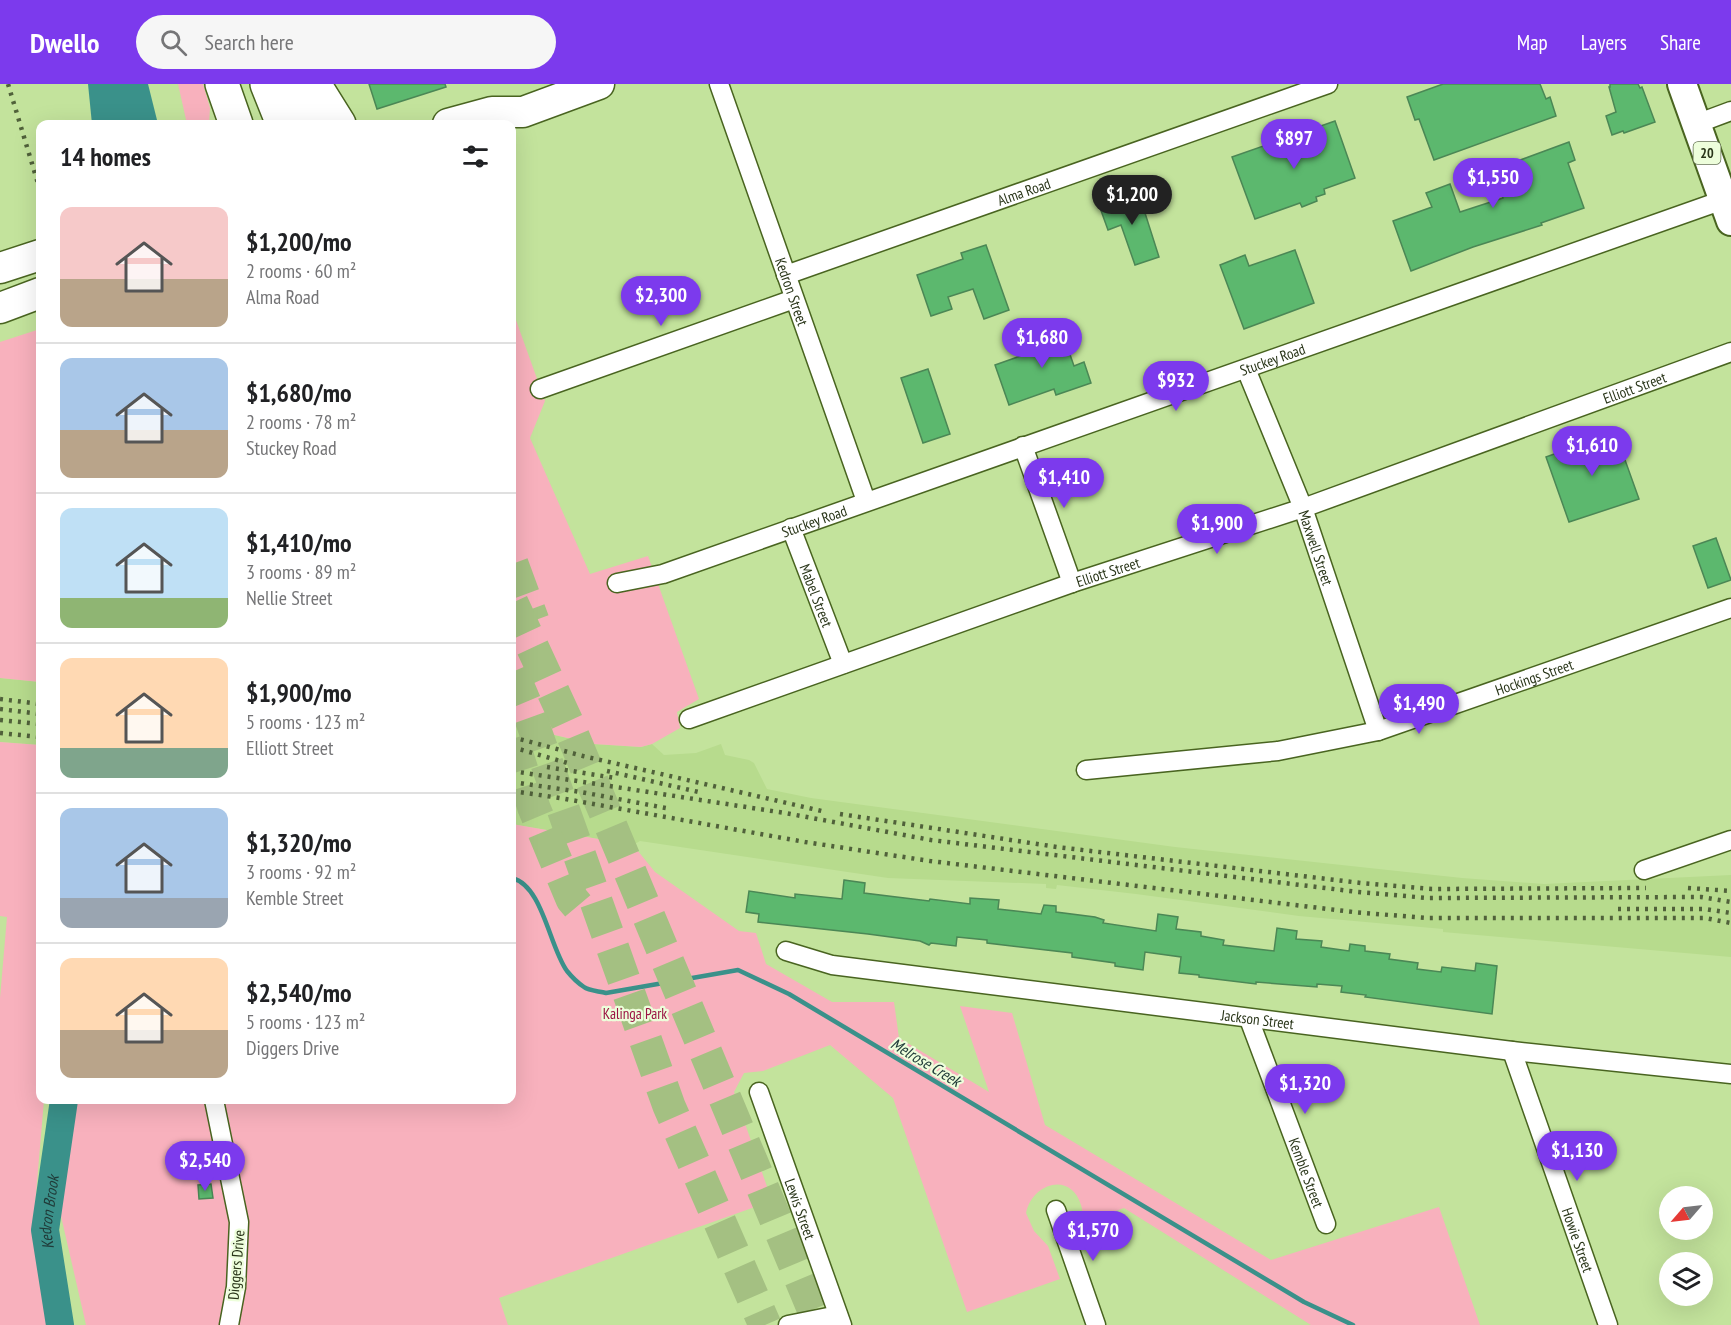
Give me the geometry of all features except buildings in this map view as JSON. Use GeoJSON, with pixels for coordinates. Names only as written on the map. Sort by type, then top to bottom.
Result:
{"type":"FeatureCollection","features":[{"type":"Feature","properties":{"kind":"highway"},"geometry":{"type":"LineString","coordinates":[[222,84],[239,120]]}},
{"type":"Feature","properties":{"kind":"highway"},"geometry":{"type":"LineString","coordinates":[[241,120],[245,84]]}},
{"type":"Feature","properties":{"kind":"highway"},"geometry":{"type":"LineString","coordinates":[[267,84],[281,120]]}},
{"type":"Feature","properties":{"kind":"highway"},"geometry":{"type":"LineString","coordinates":[[299,84],[309,120]]}},
{"type":"Feature","properties":{"kind":"highway"},"geometry":{"type":"LineString","coordinates":[[314,84],[336,120]]}},
{"type":"Feature","properties":{"kind":"highway"},"geometry":{"type":"LineString","coordinates":[[463,120],[492,112],[517,118],[599,84]]}},
{"type":"Feature","properties":{"kind":"highway"},"geometry":{"type":"LineString","coordinates":[[0,268],[36,256]]}},
{"type":"Feature","properties":{"kind":"highway"},"geometry":{"type":"LineString","coordinates":[[0,308],[36,294]]}},
{"type":"Feature","properties":{"kind":"main road","name":"20"},"geometry":{"type":"LineString","coordinates":[[1682,84],[1727,211]]}},
{"type":"Feature","properties":{"kind":"street","name":"Kedron Street"},"geometry":{"type":"LineString","coordinates":[[719,84],[866,501]]}},
{"type":"Feature","properties":{"kind":"street","name":"Alma Road"},"geometry":{"type":"LineString","coordinates":[[786,275],[1328,84]]}},
{"type":"Feature","properties":{"kind":"street"},"geometry":{"type":"LineString","coordinates":[[1696,124],[1731,111]]}},
{"type":"Feature","properties":{"kind":"street","name":"Stuckey Road"},"geometry":{"type":"LineString","coordinates":[[616,583],[663,574],[1246,369],[1727,211]]}},
{"type":"Feature","properties":{"kind":"street"},"geometry":{"type":"LineString","coordinates":[[540,388],[794,299]]}},
{"type":"Feature","properties":{"kind":"street","name":"Elliott Street"},"geometry":{"type":"LineString","coordinates":[[689,719],[1072,583],[1303,508],[1731,352]]}},
{"type":"Feature","properties":{"kind":"street","name":"Maxwell Street"},"geometry":{"type":"LineString","coordinates":[[1246,369],[1303,508],[1378,731]]}},
{"type":"Feature","properties":{"kind":"street"},"geometry":{"type":"LineString","coordinates":[[1023,446],[1072,583]]}},
{"type":"Feature","properties":{"kind":"street","name":"Mabel Street"},"geometry":{"type":"LineString","coordinates":[[791,528],[843,664]]}},
{"type":"Feature","properties":{"kind":"street","name":"Hockings Street"},"geometry":{"type":"LineString","coordinates":[[1086,770],[1278,751],[1378,731],[1731,608]]}},
{"type":"Feature","properties":{"kind":"street"},"geometry":{"type":"LineString","coordinates":[[1644,870],[1731,840]]}},
{"type":"Feature","properties":{"kind":"street","name":"Jackson Street"},"geometry":{"type":"LineString","coordinates":[[786,951],[832,965],[1512,1052],[1731,1074]]}},
{"type":"Feature","properties":{"kind":"street","name":"Kemble Street"},"geometry":{"type":"LineString","coordinates":[[1249,1018],[1326,1224]]}},
{"type":"Feature","properties":{"kind":"street","name":"Howie Street"},"geometry":{"type":"LineString","coordinates":[[1512,1052],[1608,1325]]}},
{"type":"Feature","properties":{"kind":"street","name":"Lewis Street"},"geometry":{"type":"LineString","coordinates":[[759,1092],[840,1320]]}},
{"type":"Feature","properties":{"kind":"street","name":"Diggers Drive"},"geometry":{"type":"LineString","coordinates":[[215,1104],[239,1222],[236,1287],[229,1325]]}},
{"type":"Feature","properties":{"kind":"street"},"geometry":{"type":"LineString","coordinates":[[1056,1210],[1096,1325]]}},
{"type":"Feature","properties":{"kind":"street"},"geometry":{"type":"LineString","coordinates":[[788,1325],[840,1320]]}},
{"type":"Feature","properties":{"kind":"shaded area"},"geometry":{"type":"Polygon","coordinates":[[[0,678],[36,682],[36,745],[0,742],[0,678]]]}},
{"type":"Feature","properties":{"kind":"shaded area"},"geometry":{"type":"Polygon","coordinates":[[[516,726],[593,744],[641,747],[652,744],[664,755],[696,753],[721,744],[725,755],[754,763],[767,789],[811,798],[1175,847],[1462,878],[1544,884],[1731,875],[1731,957],[1443,932],[1443,929],[1299,916],[1057,885],[1056,889],[1046,888],[1046,884],[888,878],[640,841],[633,845],[516,825],[516,726]]]}},
{"type":"Feature","properties":{"kind":"green space"},"geometry":{"type":"Polygon","coordinates":[[[178,84],[203,84],[210,108],[209,120],[186,120],[178,84]]]}},
{"type":"Feature","properties":{"kind":"green space"},"geometry":{"type":"Polygon","coordinates":[[[516,320],[545,401],[530,438],[590,574],[648,556],[699,699],[677,712],[680,728],[652,744],[641,747],[593,744],[516,726],[516,320]]]}},
{"type":"Feature","properties":{"kind":"green space"},"geometry":{"type":"Polygon","coordinates":[[[36,330],[36,682],[0,678],[0,342],[36,330]]]}},
{"type":"Feature","properties":{"kind":"green space"},"geometry":{"type":"Polygon","coordinates":[[[0,742],[36,745],[36,1104],[44,1104],[33,1229],[49,1325],[0,1325],[0,998],[7,917],[0,916],[0,742]]]}},
{"type":"Feature","properties":{"kind":"green space","name":"Kalinga Park"},"geometry":{"type":"Polygon","coordinates":[[[516,825],[633,845],[655,872],[739,931],[756,933],[766,964],[832,1002],[894,1002],[899,1038],[989,1092],[960,1006],[1012,1013],[1045,1125],[1271,1260],[1439,1207],[1480,1325],[1311,1325],[1124,1208],[1082,1223],[1082,1207],[1076,1194],[1061,1185],[1043,1188],[1036,1194],[1026,1213],[1034,1231],[1048,1246],[1060,1279],[967,1312],[893,1098],[830,1045],[763,1071],[744,1073],[734,1092],[772,1201],[499,1298],[508,1325],[86,1325],[61,1216],[74,1104],[516,1104],[516,825]]]}},
{"type":"Feature","properties":{"kind":"water"},"geometry":{"type":"Polygon","coordinates":[[[88,84],[148,84],[157,120],[92,120],[88,84]]]}},
{"type":"Feature","properties":{"kind":"waterway","name":"Melrose Creek"},"geometry":{"type":"LineString","coordinates":[[516,880],[523,883],[538,904],[567,971],[586,988],[606,993],[738,970],[789,994],[1304,1302],[1353,1325]]}},
{"type":"Feature","properties":{"kind":"waterway","name":"Kedron Brook"},"geometry":{"type":"LineString","coordinates":[[60,1325],[45,1230],[63,1104]]}},
{"type":"Feature","properties":{"kind":"tunnel"},"geometry":{"type":"LineString","coordinates":[[516,575],[533,621]]}},
{"type":"Feature","properties":{"kind":"tunnel"},"geometry":{"type":"LineString","coordinates":[[516,612],[568,724],[820,1325]]}},
{"type":"Feature","properties":{"kind":"tunnel"},"geometry":{"type":"LineString","coordinates":[[516,681],[669,1106],[765,1325]]}},
{"type":"Feature","properties":{"kind":"tunnel"},"geometry":{"type":"LineString","coordinates":[[516,752],[534,808],[572,899],[583,912]]}},
{"type":"Feature","properties":{"kind":"railway"},"geometry":{"type":"LineString","coordinates":[[8,84],[36,177]]}},
{"type":"Feature","properties":{"kind":"railway"},"geometry":{"type":"LineString","coordinates":[[0,699],[36,704]]}},
{"type":"Feature","properties":{"kind":"railway"},"geometry":{"type":"LineString","coordinates":[[0,709],[36,714]]}},
{"type":"Feature","properties":{"kind":"railway"},"geometry":{"type":"LineString","coordinates":[[0,720],[36,724]]}},
{"type":"Feature","properties":{"kind":"railway"},"geometry":{"type":"LineString","coordinates":[[0,733],[36,737]]}},
{"type":"Feature","properties":{"kind":"railway"},"geometry":{"type":"LineString","coordinates":[[516,738],[583,756],[826,812]]}},
{"type":"Feature","properties":{"kind":"railway"},"geometry":{"type":"LineString","coordinates":[[516,748],[571,764]]}},
{"type":"Feature","properties":{"kind":"railway"},"geometry":{"type":"LineString","coordinates":[[547,767],[615,778]]}},
{"type":"Feature","properties":{"kind":"railway"},"geometry":{"type":"LineString","coordinates":[[607,771],[703,793]]}},
{"type":"Feature","properties":{"kind":"railway"},"geometry":{"type":"LineString","coordinates":[[516,772],[785,813],[931,840],[1358,892],[1428,898],[1701,897],[1731,902]]}},
{"type":"Feature","properties":{"kind":"railway"},"geometry":{"type":"LineString","coordinates":[[516,783],[671,809]]}},
{"type":"Feature","properties":{"kind":"railway"},"geometry":{"type":"LineString","coordinates":[[516,792],[805,842],[930,861],[1353,912],[1426,918],[1705,918],[1731,923]]}},
{"type":"Feature","properties":{"kind":"railway"},"geometry":{"type":"LineString","coordinates":[[840,814],[1057,847],[1361,883],[1432,889],[1646,888]]}},
{"type":"Feature","properties":{"kind":"railway"},"geometry":{"type":"LineString","coordinates":[[1688,888],[1731,891]]}},
{"type":"Feature","properties":{"kind":"railway"},"geometry":{"type":"LineString","coordinates":[[1618,909],[1705,909],[1731,913]]}}]}
